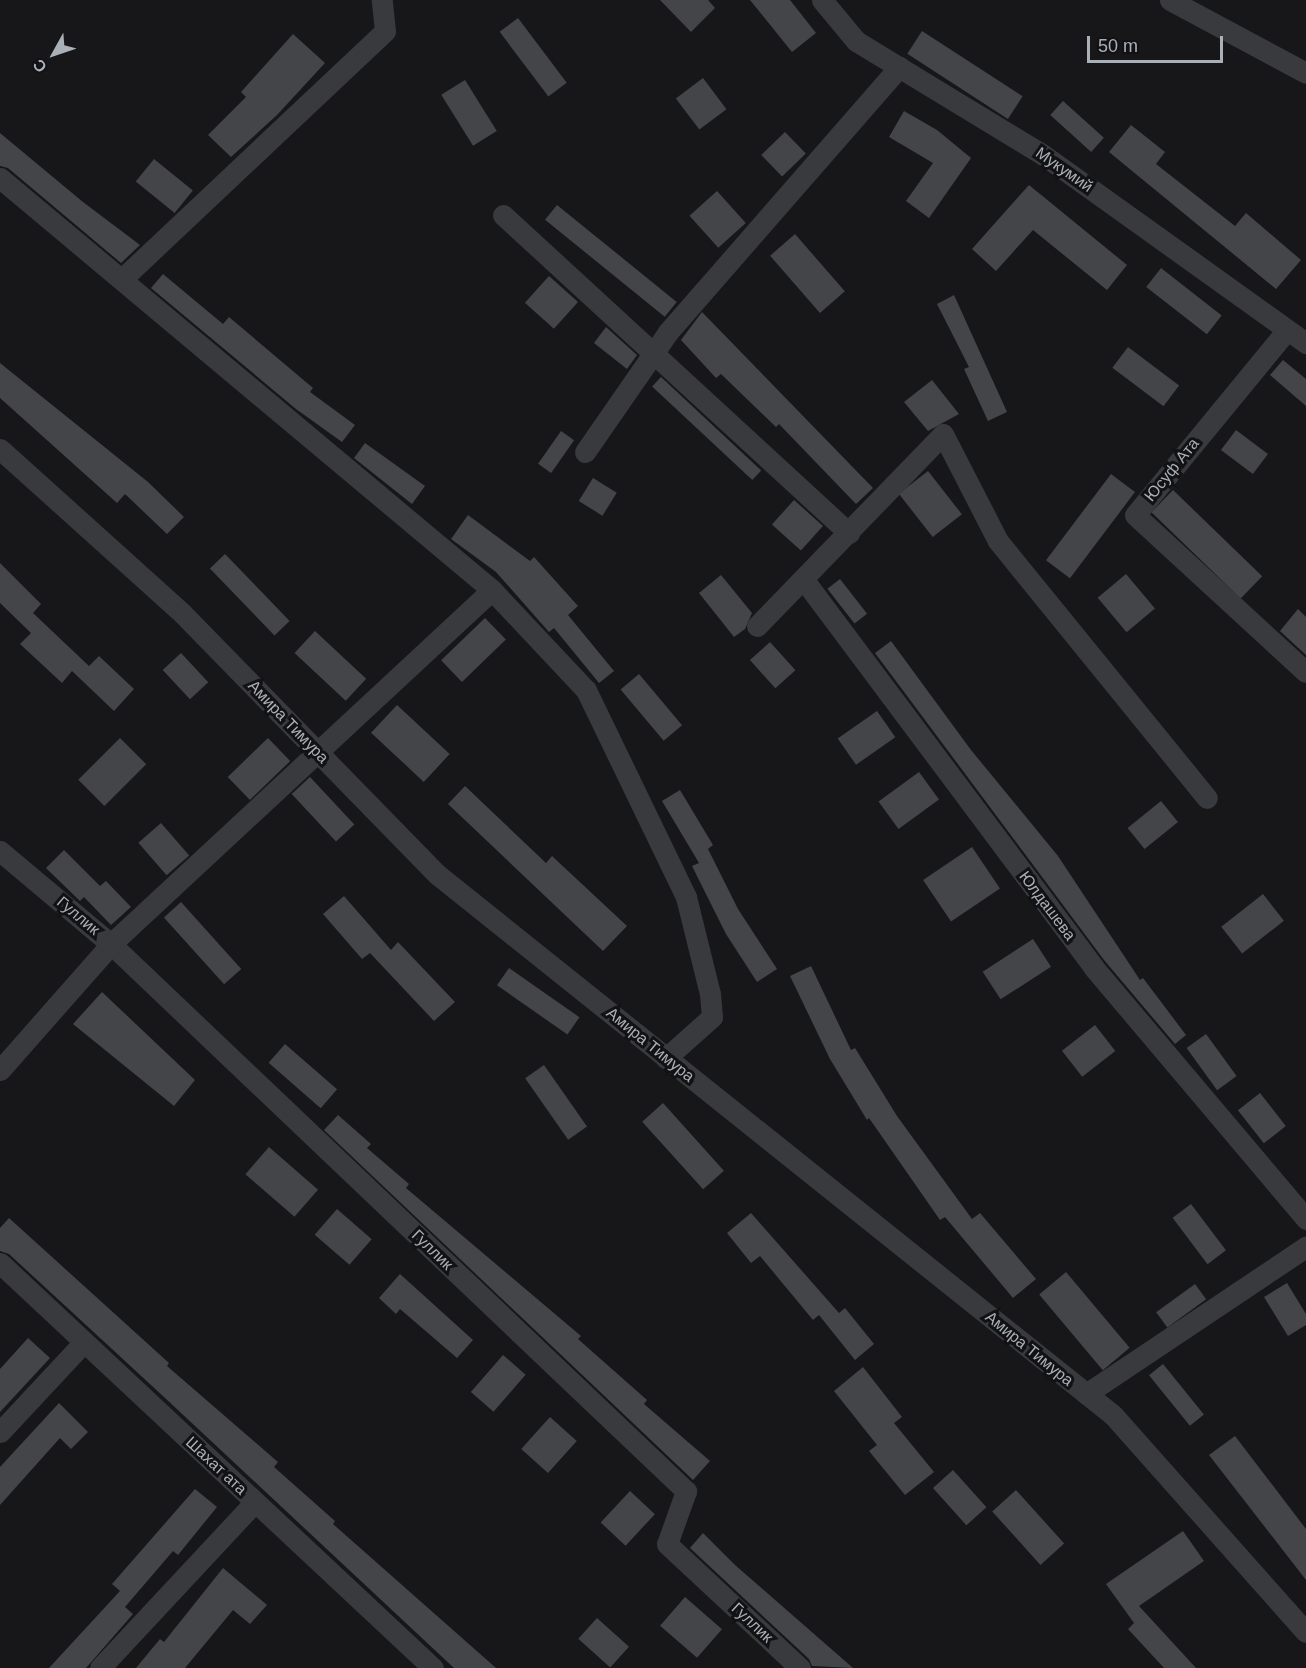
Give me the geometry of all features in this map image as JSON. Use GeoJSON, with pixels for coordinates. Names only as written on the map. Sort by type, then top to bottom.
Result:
{"type":"FeatureCollection","features":[{"type":"Feature","properties":{"kind":"street"},"geometry":{"type":"LineString","coordinates":[[123,278],[385,31],[382,0]]}},
{"type":"Feature","properties":{"kind":"street","name":"Мукумий"},"geometry":{"type":"LineString","coordinates":[[822,0],[856,41],[1042,154],[1306,343]]}},
{"type":"Feature","properties":{"kind":"street"},"geometry":{"type":"LineString","coordinates":[[1170,0],[1306,73]]}},
{"type":"Feature","properties":{"kind":"street"},"geometry":{"type":"LineString","coordinates":[[585,452],[653,353],[899,67]]}},
{"type":"Feature","properties":{"kind":"street"},"geometry":{"type":"LineString","coordinates":[[0,178],[123,278],[492,590],[586,690],[686,897],[710,994],[712,1017],[666,1058]]}},
{"type":"Feature","properties":{"kind":"street"},"geometry":{"type":"LineString","coordinates":[[503,215],[849,532]]}},
{"type":"Feature","properties":{"kind":"street","name":"Юсуф Ата"},"geometry":{"type":"LineString","coordinates":[[1287,330],[1135,516],[1306,672]]}},
{"type":"Feature","properties":{"kind":"street"},"geometry":{"type":"LineString","coordinates":[[757,626],[943,434],[998,541],[1207,798]]}},
{"type":"Feature","properties":{"kind":"street","name":"Амира Тимура"},"geometry":{"type":"LineString","coordinates":[[0,448],[182,613],[438,875],[1113,1415],[1306,1632]]}},
{"type":"Feature","properties":{"kind":"street","name":"Юлдашева"},"geometry":{"type":"LineString","coordinates":[[804,580],[1094,968],[1306,1219]]}},
{"type":"Feature","properties":{"kind":"street"},"geometry":{"type":"LineString","coordinates":[[0,1070],[111,944],[316,750],[492,590]]}},
{"type":"Feature","properties":{"kind":"street","name":"Гуллик"},"geometry":{"type":"LineString","coordinates":[[0,851],[111,944],[686,1491],[667,1544],[800,1668]]}},
{"type":"Feature","properties":{"kind":"street"},"geometry":{"type":"LineString","coordinates":[[1086,1394],[1306,1247]]}},
{"type":"Feature","properties":{"kind":"street","name":"Шахат ата"},"geometry":{"type":"LineString","coordinates":[[0,1263],[433,1668]]}},
{"type":"Feature","properties":{"kind":"street"},"geometry":{"type":"LineString","coordinates":[[0,1432],[84,1342]]}},
{"type":"Feature","properties":{"kind":"street"},"geometry":{"type":"LineString","coordinates":[[100,1668],[255,1502]]}},
{"type":"Feature","properties":{"kind":"building"},"geometry":{"type":"Polygon","coordinates":[[[660,0],[708,0],[715,8],[691,32],[660,0]]]}},
{"type":"Feature","properties":{"kind":"building"},"geometry":{"type":"Polygon","coordinates":[[[750,0],[790,0],[816,33],[792,52],[750,0]]]}},
{"type":"Feature","properties":{"kind":"building"},"geometry":{"type":"Polygon","coordinates":[[[518,18],[567,83],[548,97],[500,32],[518,18]]]}},
{"type":"Feature","properties":{"kind":"building"},"geometry":{"type":"Polygon","coordinates":[[[922,31],[1023,96],[1008,119],[907,54],[922,31]]]}},
{"type":"Feature","properties":{"kind":"building"},"geometry":{"type":"Polygon","coordinates":[[[293,34],[325,63],[277,115],[231,157],[208,135],[246,97],[241,92],[293,34]]]}},
{"type":"Feature","properties":{"kind":"building"},"geometry":{"type":"Polygon","coordinates":[[[703,78],[726,109],[699,130],[676,98],[703,78]]]}},
{"type":"Feature","properties":{"kind":"building"},"geometry":{"type":"Polygon","coordinates":[[[465,80],[497,131],[473,146],[441,95],[465,80]]]}},
{"type":"Feature","properties":{"kind":"building"},"geometry":{"type":"Polygon","coordinates":[[[1063,101],[1104,138],[1091,152],[1050,115],[1063,101]]]}},
{"type":"Feature","properties":{"kind":"building"},"geometry":{"type":"Polygon","coordinates":[[[904,111],[937,130],[971,158],[929,218],[906,201],[933,163],[889,137],[904,111]]]}},
{"type":"Feature","properties":{"kind":"building"},"geometry":{"type":"Polygon","coordinates":[[[1131,125],[1165,152],[1156,164],[1235,226],[1246,213],[1301,260],[1276,289],[1109,152],[1131,125]]]}},
{"type":"Feature","properties":{"kind":"building"},"geometry":{"type":"Polygon","coordinates":[[[785,132],[806,154],[782,177],[761,155],[785,132]]]}},
{"type":"Feature","properties":{"kind":"building"},"geometry":{"type":"Polygon","coordinates":[[[0,133],[83,202],[140,245],[121,263],[8,168],[0,166],[0,133]]]}},
{"type":"Feature","properties":{"kind":"building"},"geometry":{"type":"Polygon","coordinates":[[[154,159],[193,190],[175,213],[136,182],[154,159]]]}},
{"type":"Feature","properties":{"kind":"building"},"geometry":{"type":"Polygon","coordinates":[[[1029,185],[1127,265],[1107,290],[1033,230],[996,271],[972,249],[1029,185]]]}},
{"type":"Feature","properties":{"kind":"building"},"geometry":{"type":"Polygon","coordinates":[[[717,191],[746,223],[718,248],[690,216],[717,191]]]}},
{"type":"Feature","properties":{"kind":"building"},"geometry":{"type":"Polygon","coordinates":[[[557,205],[677,302],[665,317],[545,220],[557,205]]]}},
{"type":"Feature","properties":{"kind":"building"},"geometry":{"type":"Polygon","coordinates":[[[795,234],[845,291],[820,313],[770,256],[795,234]]]}},
{"type":"Feature","properties":{"kind":"building"},"geometry":{"type":"Polygon","coordinates":[[[1161,268],[1222,315],[1207,334],[1146,287],[1161,268]]]}},
{"type":"Feature","properties":{"kind":"building"},"geometry":{"type":"Polygon","coordinates":[[[163,274],[223,324],[229,317],[313,388],[310,392],[355,425],[342,442],[296,409],[151,288],[163,274]]]}},
{"type":"Feature","properties":{"kind":"building"},"geometry":{"type":"Polygon","coordinates":[[[549,276],[578,302],[554,329],[525,303],[549,276]]]}},
{"type":"Feature","properties":{"kind":"building"},"geometry":{"type":"Polygon","coordinates":[[[954,295],[1007,412],[988,421],[964,369],[969,367],[937,304],[954,295]]]}},
{"type":"Feature","properties":{"kind":"building"},"geometry":{"type":"Polygon","coordinates":[[[702,312],[873,488],[856,504],[779,424],[776,427],[721,374],[716,378],[681,340],[702,312]]]}},
{"type":"Feature","properties":{"kind":"building"},"geometry":{"type":"Polygon","coordinates":[[[606,327],[637,355],[627,369],[594,343],[606,327]]]}},
{"type":"Feature","properties":{"kind":"building"},"geometry":{"type":"Polygon","coordinates":[[[1128,347],[1179,386],[1163,406],[1112,368],[1128,347]]]}},
{"type":"Feature","properties":{"kind":"building"},"geometry":{"type":"Polygon","coordinates":[[[1283,360],[1306,379],[1306,406],[1270,375],[1283,360]]]}},
{"type":"Feature","properties":{"kind":"building"},"geometry":{"type":"Polygon","coordinates":[[[0,363],[148,482],[184,517],[167,534],[125,494],[117,503],[0,398],[0,363]]]}},
{"type":"Feature","properties":{"kind":"building"},"geometry":{"type":"Polygon","coordinates":[[[661,377],[761,470],[752,480],[652,387],[661,377]]]}},
{"type":"Feature","properties":{"kind":"building"},"geometry":{"type":"Polygon","coordinates":[[[932,380],[959,414],[928,431],[904,402],[932,380]]]}},
{"type":"Feature","properties":{"kind":"building"},"geometry":{"type":"Polygon","coordinates":[[[1236,430],[1268,454],[1253,474],[1221,450],[1236,430]]]}},
{"type":"Feature","properties":{"kind":"building"},"geometry":{"type":"Polygon","coordinates":[[[561,431],[574,440],[551,473],[538,464],[561,431]]]}},
{"type":"Feature","properties":{"kind":"building"},"geometry":{"type":"Polygon","coordinates":[[[365,443],[425,486],[412,504],[354,458],[365,443]]]}},
{"type":"Feature","properties":{"kind":"building"},"geometry":{"type":"Polygon","coordinates":[[[928,471],[962,514],[933,537],[899,494],[928,471]]]}},
{"type":"Feature","properties":{"kind":"building"},"geometry":{"type":"Polygon","coordinates":[[[1111,474],[1135,492],[1070,578],[1046,560],[1111,474]]]}},
{"type":"Feature","properties":{"kind":"building"},"geometry":{"type":"Polygon","coordinates":[[[593,478],[617,493],[602,516],[579,501],[593,478]]]}},
{"type":"Feature","properties":{"kind":"building"},"geometry":{"type":"Polygon","coordinates":[[[1173,490],[1262,576],[1241,598],[1151,512],[1173,490]]]}},
{"type":"Feature","properties":{"kind":"building"},"geometry":{"type":"Polygon","coordinates":[[[794,500],[823,526],[801,551],[772,525],[794,500]]]}},
{"type":"Feature","properties":{"kind":"building"},"geometry":{"type":"Polygon","coordinates":[[[468,515],[530,561],[534,557],[578,606],[568,615],[614,671],[599,683],[554,628],[549,632],[496,572],[451,539],[468,515]]]}},
{"type":"Feature","properties":{"kind":"building"},"geometry":{"type":"Polygon","coordinates":[[[225,554],[290,621],[274,635],[210,569],[225,554]]]}},
{"type":"Feature","properties":{"kind":"building"},"geometry":{"type":"Polygon","coordinates":[[[0,563],[41,604],[33,613],[89,666],[99,656],[134,689],[114,711],[72,671],[62,683],[20,644],[31,633],[0,603],[0,563]]]}},
{"type":"Feature","properties":{"kind":"building"},"geometry":{"type":"Polygon","coordinates":[[[1126,574],[1155,608],[1127,632],[1098,598],[1126,574]]]}},
{"type":"Feature","properties":{"kind":"building"},"geometry":{"type":"Polygon","coordinates":[[[721,575],[752,613],[745,629],[734,637],[699,593],[721,575]]]}},
{"type":"Feature","properties":{"kind":"building"},"geometry":{"type":"Polygon","coordinates":[[[840,579],[867,614],[854,624],[827,589],[840,579]]]}},
{"type":"Feature","properties":{"kind":"building"},"geometry":{"type":"Polygon","coordinates":[[[1298,609],[1306,617],[1306,655],[1280,631],[1298,609]]]}},
{"type":"Feature","properties":{"kind":"building"},"geometry":{"type":"Polygon","coordinates":[[[485,618],[506,640],[462,682],[441,660],[485,618]]]}},
{"type":"Feature","properties":{"kind":"building"},"geometry":{"type":"Polygon","coordinates":[[[315,631],[366,679],[346,701],[295,653],[315,631]]]}},
{"type":"Feature","properties":{"kind":"building"},"geometry":{"type":"Polygon","coordinates":[[[891,641],[971,750],[1058,856],[1140,980],[1143,978],[1186,1035],[1175,1044],[1104,960],[875,653],[891,641]]]}},
{"type":"Feature","properties":{"kind":"building"},"geometry":{"type":"Polygon","coordinates":[[[770,642],[795,670],[775,688],[750,660],[770,642]]]}},
{"type":"Feature","properties":{"kind":"building"},"geometry":{"type":"Polygon","coordinates":[[[181,653],[208,682],[190,699],[163,670],[181,653]]]}},
{"type":"Feature","properties":{"kind":"building"},"geometry":{"type":"Polygon","coordinates":[[[639,674],[682,725],[664,741],[621,689],[639,674]]]}},
{"type":"Feature","properties":{"kind":"building"},"geometry":{"type":"Polygon","coordinates":[[[397,705],[450,754],[424,782],[371,733],[397,705]]]}},
{"type":"Feature","properties":{"kind":"building"},"geometry":{"type":"Polygon","coordinates":[[[877,711],[895,737],[856,765],[838,739],[877,711]]]}},
{"type":"Feature","properties":{"kind":"building"},"geometry":{"type":"Polygon","coordinates":[[[120,738],[146,764],[104,806],[78,780],[120,738]]]}},
{"type":"Feature","properties":{"kind":"building"},"geometry":{"type":"Polygon","coordinates":[[[268,738],[290,761],[250,800],[228,777],[268,738]]]}},
{"type":"Feature","properties":{"kind":"building"},"geometry":{"type":"Polygon","coordinates":[[[919,772],[939,800],[899,829],[879,801],[919,772]]]}},
{"type":"Feature","properties":{"kind":"building"},"geometry":{"type":"Polygon","coordinates":[[[310,777],[354,825],[336,842],[292,794],[310,777]]]}},
{"type":"Feature","properties":{"kind":"building"},"geometry":{"type":"Polygon","coordinates":[[[465,786],[546,863],[552,856],[627,926],[603,951],[448,804],[465,786]]]}},
{"type":"Feature","properties":{"kind":"building"},"geometry":{"type":"Polygon","coordinates":[[[680,790],[713,845],[708,849],[738,909],[777,969],[757,982],[726,934],[692,866],[699,863],[662,801],[680,790]]]}},
{"type":"Feature","properties":{"kind":"building"},"geometry":{"type":"Polygon","coordinates":[[[1161,801],[1178,822],[1145,849],[1128,828],[1161,801]]]}},
{"type":"Feature","properties":{"kind":"building"},"geometry":{"type":"Polygon","coordinates":[[[161,823],[189,855],[167,875],[138,843],[161,823]]]}},
{"type":"Feature","properties":{"kind":"building"},"geometry":{"type":"Polygon","coordinates":[[[972,847],[1000,888],[951,921],[923,880],[972,847]]]}},
{"type":"Feature","properties":{"kind":"building"},"geometry":{"type":"Polygon","coordinates":[[[64,850],[100,886],[106,881],[131,907],[111,925],[84,897],[80,901],[46,868],[64,850]]]}},
{"type":"Feature","properties":{"kind":"building"},"geometry":{"type":"Polygon","coordinates":[[[1263,894],[1284,921],[1242,953],[1221,927],[1263,894]]]}},
{"type":"Feature","properties":{"kind":"building"},"geometry":{"type":"Polygon","coordinates":[[[344,896],[391,950],[398,942],[455,1002],[434,1021],[370,953],[362,959],[323,914],[344,896]]]}},
{"type":"Feature","properties":{"kind":"building"},"geometry":{"type":"Polygon","coordinates":[[[181,902],[241,969],[224,984],[164,917],[181,902]]]}},
{"type":"Feature","properties":{"kind":"building"},"geometry":{"type":"Polygon","coordinates":[[[1033,939],[1051,967],[1001,999],[983,972],[1033,939]]]}},
{"type":"Feature","properties":{"kind":"building"},"geometry":{"type":"Polygon","coordinates":[[[811,966],[851,1050],[855,1048],[897,1116],[972,1219],[980,1213],[1036,1279],[1013,1298],[945,1217],[940,1220],[869,1118],[867,1120],[830,1059],[790,976],[811,966]]]}},
{"type":"Feature","properties":{"kind":"building"},"geometry":{"type":"Polygon","coordinates":[[[509,968],[579,1017],[567,1035],[497,985],[509,968]]]}},
{"type":"Feature","properties":{"kind":"building"},"geometry":{"type":"Polygon","coordinates":[[[102,992],[195,1080],[174,1106],[73,1024],[102,992]]]}},
{"type":"Feature","properties":{"kind":"building"},"geometry":{"type":"Polygon","coordinates":[[[1095,1025],[1115,1051],[1082,1077],[1062,1051],[1095,1025]]]}},
{"type":"Feature","properties":{"kind":"building"},"geometry":{"type":"Polygon","coordinates":[[[1206,1034],[1237,1076],[1217,1090],[1187,1048],[1206,1034]]]}},
{"type":"Feature","properties":{"kind":"building"},"geometry":{"type":"Polygon","coordinates":[[[285,1044],[337,1089],[321,1108],[269,1063],[285,1044]]]}},
{"type":"Feature","properties":{"kind":"building"},"geometry":{"type":"Polygon","coordinates":[[[544,1065],[587,1126],[568,1140],[525,1078],[544,1065]]]}},
{"type":"Feature","properties":{"kind":"building"},"geometry":{"type":"Polygon","coordinates":[[[1260,1093],[1286,1126],[1264,1143],[1238,1110],[1260,1093]]]}},
{"type":"Feature","properties":{"kind":"building"},"geometry":{"type":"Polygon","coordinates":[[[663,1103],[724,1171],[703,1189],[642,1122],[663,1103]]]}},
{"type":"Feature","properties":{"kind":"building"},"geometry":{"type":"Polygon","coordinates":[[[338,1115],[371,1144],[367,1148],[409,1184],[406,1188],[581,1336],[578,1339],[647,1400],[644,1404],[710,1461],[693,1480],[324,1130],[338,1115]]]}},
{"type":"Feature","properties":{"kind":"building"},"geometry":{"type":"Polygon","coordinates":[[[269,1147],[318,1190],[294,1217],[245,1174],[269,1147]]]}},
{"type":"Feature","properties":{"kind":"building"},"geometry":{"type":"Polygon","coordinates":[[[1191,1204],[1226,1250],[1208,1264],[1173,1218],[1191,1204]]]}},
{"type":"Feature","properties":{"kind":"building"},"geometry":{"type":"Polygon","coordinates":[[[337,1209],[372,1239],[349,1265],[315,1235],[337,1209]]]}},
{"type":"Feature","properties":{"kind":"building"},"geometry":{"type":"Polygon","coordinates":[[[751,1213],[839,1313],[845,1308],[874,1344],[855,1360],[819,1315],[813,1320],[760,1256],[751,1263],[727,1233],[751,1213]]]}},
{"type":"Feature","properties":{"kind":"building"},"geometry":{"type":"Polygon","coordinates":[[[9,1218],[169,1363],[167,1366],[278,1462],[274,1467],[335,1521],[333,1524],[496,1668],[454,1668],[9,1254],[0,1251],[0,1228],[9,1218]]]}},
{"type":"Feature","properties":{"kind":"building"},"geometry":{"type":"Polygon","coordinates":[[[1066,1272],[1130,1348],[1103,1370],[1039,1294],[1066,1272]]]}},
{"type":"Feature","properties":{"kind":"building"},"geometry":{"type":"Polygon","coordinates":[[[400,1274],[473,1340],[457,1358],[400,1309],[396,1314],[379,1298],[400,1274]]]}},
{"type":"Feature","properties":{"kind":"building"},"geometry":{"type":"Polygon","coordinates":[[[1287,1283],[1306,1314],[1306,1325],[1288,1336],[1264,1297],[1287,1283]]]}},
{"type":"Feature","properties":{"kind":"building"},"geometry":{"type":"Polygon","coordinates":[[[1195,1284],[1206,1299],[1167,1328],[1156,1312],[1195,1284]]]}},
{"type":"Feature","properties":{"kind":"building"},"geometry":{"type":"Polygon","coordinates":[[[28,1338],[50,1358],[0,1412],[0,1369],[28,1338]]]}},
{"type":"Feature","properties":{"kind":"building"},"geometry":{"type":"Polygon","coordinates":[[[503,1355],[526,1375],[493,1412],[471,1392],[503,1355]]]}},
{"type":"Feature","properties":{"kind":"building"},"geometry":{"type":"Polygon","coordinates":[[[1163,1364],[1204,1415],[1190,1426],[1149,1375],[1163,1364]]]}},
{"type":"Feature","properties":{"kind":"building"},"geometry":{"type":"Polygon","coordinates":[[[863,1367],[902,1417],[894,1423],[934,1472],[905,1495],[869,1451],[877,1445],[834,1391],[863,1367]]]}},
{"type":"Feature","properties":{"kind":"building"},"geometry":{"type":"Polygon","coordinates":[[[59,1403],[88,1432],[71,1449],[60,1438],[0,1505],[0,1467],[59,1403]]]}},
{"type":"Feature","properties":{"kind":"building"},"geometry":{"type":"Polygon","coordinates":[[[550,1417],[577,1441],[548,1473],[521,1449],[550,1417]]]}},
{"type":"Feature","properties":{"kind":"building"},"geometry":{"type":"Polygon","coordinates":[[[1235,1436],[1306,1529],[1306,1580],[1209,1455],[1235,1436]]]}},
{"type":"Feature","properties":{"kind":"building"},"geometry":{"type":"Polygon","coordinates":[[[953,1470],[986,1507],[966,1525],[933,1488],[953,1470]]]}},
{"type":"Feature","properties":{"kind":"building"},"geometry":{"type":"Polygon","coordinates":[[[195,1489],[217,1507],[178,1555],[173,1551],[125,1607],[133,1614],[86,1668],[49,1668],[120,1591],[112,1584],[195,1489]]]}},
{"type":"Feature","properties":{"kind":"building"},"geometry":{"type":"Polygon","coordinates":[[[1016,1490],[1064,1544],[1040,1565],[992,1511],[1016,1490]]]}},
{"type":"Feature","properties":{"kind":"building"},"geometry":{"type":"Polygon","coordinates":[[[630,1491],[655,1514],[626,1546],[601,1522],[630,1491]]]}},
{"type":"Feature","properties":{"kind":"building"},"geometry":{"type":"Polygon","coordinates":[[[1183,1531],[1204,1561],[1139,1606],[1196,1668],[1164,1668],[1128,1629],[1134,1623],[1106,1584],[1183,1531]]]}},
{"type":"Feature","properties":{"kind":"building"},"geometry":{"type":"Polygon","coordinates":[[[703,1533],[735,1565],[853,1668],[812,1666],[809,1659],[690,1548],[703,1533]]]}},
{"type":"Feature","properties":{"kind":"building"},"geometry":{"type":"Polygon","coordinates":[[[223,1568],[267,1605],[250,1624],[233,1610],[185,1668],[136,1668],[160,1639],[164,1642],[223,1568]]]}},
{"type":"Feature","properties":{"kind":"building"},"geometry":{"type":"Polygon","coordinates":[[[685,1597],[722,1629],[697,1658],[660,1626],[685,1597]]]}},
{"type":"Feature","properties":{"kind":"building"},"geometry":{"type":"Polygon","coordinates":[[[597,1618],[629,1647],[610,1668],[578,1639],[597,1618]]]}}]}
